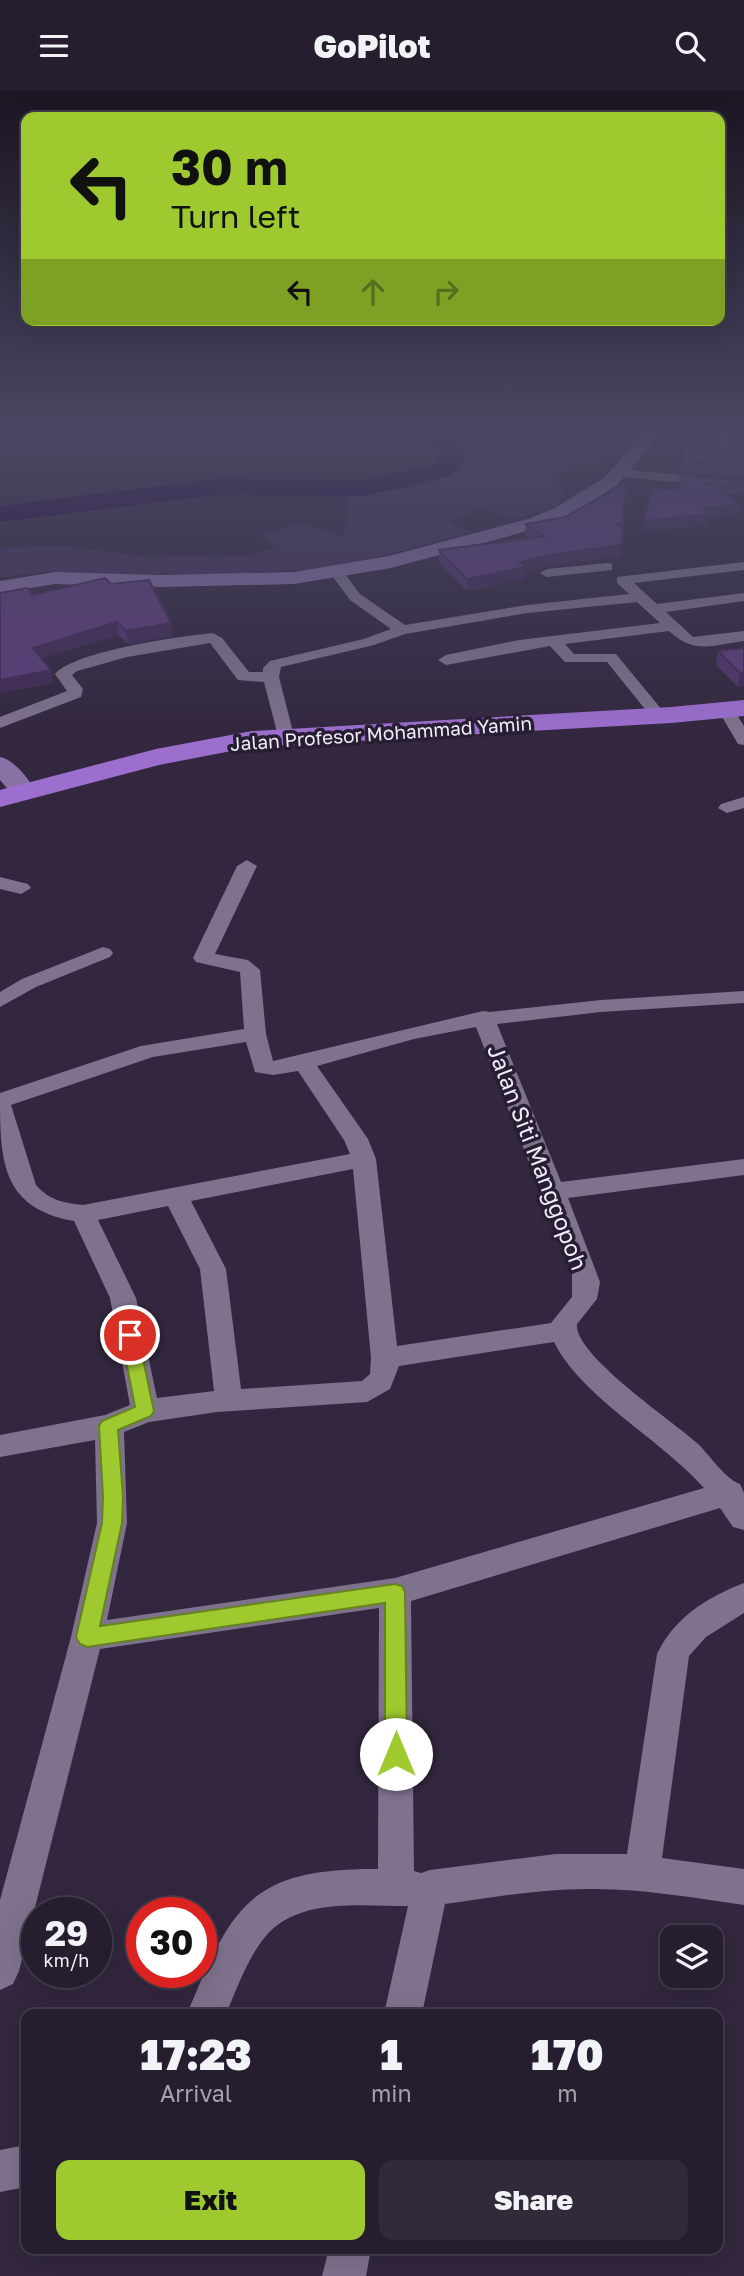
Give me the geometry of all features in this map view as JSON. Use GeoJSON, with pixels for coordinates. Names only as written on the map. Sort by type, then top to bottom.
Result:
{"type":"FeatureCollection","features":[{"type":"Feature","properties":{"kind":"highway","name":"Jalan Profesor Mohammad Yamin"},"geometry":{"type":"LineString","coordinates":[[12,796],[187,750],[286,736],[659,716],[735,709]]}},
{"type":"Feature","properties":{"kind":"main road"},"geometry":{"type":"LineString","coordinates":[[0,587],[55,578],[206,581],[337,573],[502,532]]}},
{"type":"Feature","properties":{"kind":"main road"},"geometry":{"type":"LineString","coordinates":[[0,764],[12,796]]}},
{"type":"Feature","properties":{"kind":"street"},"geometry":{"type":"LineString","coordinates":[[599,554],[607,567],[692,642],[744,636]]}},
{"type":"Feature","properties":{"kind":"street"},"geometry":{"type":"LineString","coordinates":[[547,573],[607,567]]}},
{"type":"Feature","properties":{"kind":"street"},"geometry":{"type":"LineString","coordinates":[[622,580],[743,567]]}},
{"type":"Feature","properties":{"kind":"street"},"geometry":{"type":"LineString","coordinates":[[337,573],[355,597],[402,630]]}},
{"type":"Feature","properties":{"kind":"street"},"geometry":{"type":"LineString","coordinates":[[505,630],[527,609],[744,597]]}},
{"type":"Feature","properties":{"kind":"street"},"geometry":{"type":"LineString","coordinates":[[618,611],[649,604]]}},
{"type":"Feature","properties":{"kind":"street"},"geometry":{"type":"LineString","coordinates":[[286,736],[271,677],[271,668],[276,664],[369,642],[402,630],[505,630],[554,641],[671,626]]}},
{"type":"Feature","properties":{"kind":"street"},"geometry":{"type":"LineString","coordinates":[[446,660],[514,648],[505,630]]}},
{"type":"Feature","properties":{"kind":"street"},"geometry":{"type":"LineString","coordinates":[[0,723],[75,694],[75,689],[63,674],[71,667],[97,659],[201,639],[213,638],[217,641],[244,677],[271,677]]}},
{"type":"Feature","properties":{"kind":"street"},"geometry":{"type":"LineString","coordinates":[[554,641],[570,659],[611,657],[659,716]]}},
{"type":"Feature","properties":{"kind":"street"},"geometry":{"type":"LineString","coordinates":[[735,709],[744,740]]}},
{"type":"Feature","properties":{"kind":"street"},"geometry":{"type":"LineString","coordinates":[[247,866],[203,955],[207,960],[241,964],[250,969],[256,1034],[263,1067],[303,1061],[483,1017]]}},
{"type":"Feature","properties":{"kind":"street"},"geometry":{"type":"LineString","coordinates":[[0,883],[21,888]]}},
{"type":"Feature","properties":{"kind":"street"},"geometry":{"type":"LineString","coordinates":[[0,1001],[29,983],[103,953]]}},
{"type":"Feature","properties":{"kind":"street","name":"Jalan Siti Manggopoh"},"geometry":{"type":"LineString","coordinates":[[562,1331],[566,1318],[583,1300],[587,1285],[585,1272],[483,1017],[610,1005],[744,997]]}},
{"type":"Feature","properties":{"kind":"street"},"geometry":{"type":"LineString","coordinates":[[0,1101],[149,1051],[256,1034]]}},
{"type":"Feature","properties":{"kind":"street"},"geometry":{"type":"LineString","coordinates":[[0,1445],[109,1426],[145,1411],[368,1391],[380,1384],[386,1375],[385,1358],[364,1159],[346,1125],[303,1061]]}},
{"type":"Feature","properties":{"kind":"street"},"geometry":{"type":"LineString","coordinates":[[0,1107],[23,1187],[29,1196],[61,1211],[83,1214],[364,1159]]}},
{"type":"Feature","properties":{"kind":"street"},"geometry":{"type":"LineString","coordinates":[[554,1191],[744,1167]]}},
{"type":"Feature","properties":{"kind":"street"},"geometry":{"type":"LineString","coordinates":[[176,1197],[213,1269],[229,1402]]}},
{"type":"Feature","properties":{"kind":"street"},"geometry":{"type":"LineString","coordinates":[[83,1214],[122,1299],[145,1411]]}},
{"type":"Feature","properties":{"kind":"street"},"geometry":{"type":"LineString","coordinates":[[87,1637],[395,1592],[736,1506],[687,1452],[585,1365],[562,1331],[385,1358]]}},
{"type":"Feature","properties":{"kind":"street"},"geometry":{"type":"LineString","coordinates":[[2,1958],[87,1637],[112,1523],[109,1426]]}},
{"type":"Feature","properties":{"kind":"street"},"geometry":{"type":"LineString","coordinates":[[395,1592],[413,1888],[402,2009]]}},
{"type":"Feature","properties":{"kind":"street"},"geometry":{"type":"LineString","coordinates":[[642,1873],[673,1654],[686,1633],[744,1597]]}},
{"type":"Feature","properties":{"kind":"street"},"geometry":{"type":"LineString","coordinates":[[208,2009],[251,1923],[264,1910],[290,1895],[413,1888],[576,1871],[642,1873],[744,1887]]}},
{"type":"Feature","properties":{"kind":"street"},"geometry":{"type":"LineString","coordinates":[[0,2171],[21,2167]]}},
{"type":"Feature","properties":{"kind":"street"},"geometry":{"type":"LineString","coordinates":[[344,2276],[349,2254]]}},
{"type":"Feature","properties":{"kind":"shaded area"},"geometry":{"type":"Polygon","coordinates":[[[273,532],[329,532],[342,536],[343,532],[473,532],[341,567],[217,575],[47,572],[0,577],[0,548],[63,546],[148,557],[254,555],[275,547],[260,536],[273,532]]]}},
{"type":"Feature","properties":{"kind":"building"},"geometry":{"type":"Polygon","coordinates":[[[539,532],[623,532],[622,545],[548,555],[520,562],[525,567],[467,579],[439,550],[545,536],[539,532]]]}},
{"type":"Feature","properties":{"kind":"building"},"geometry":{"type":"Polygon","coordinates":[[[105,578],[111,584],[149,580],[171,623],[126,631],[117,622],[33,648],[51,670],[0,680],[0,593],[27,588],[33,595],[105,578]]]}},
{"type":"Feature","properties":{"kind":"building"},"geometry":{"type":"Polygon","coordinates":[[[744,648],[744,672],[740,673],[718,651],[744,648]]]}},
{"type":"Feature","properties":{"kind":"route"},"geometry":{"type":"LineString","coordinates":[[130,1335],[145,1411],[109,1426],[112,1523],[87,1637],[395,1592],[396,1754]]}}]}
